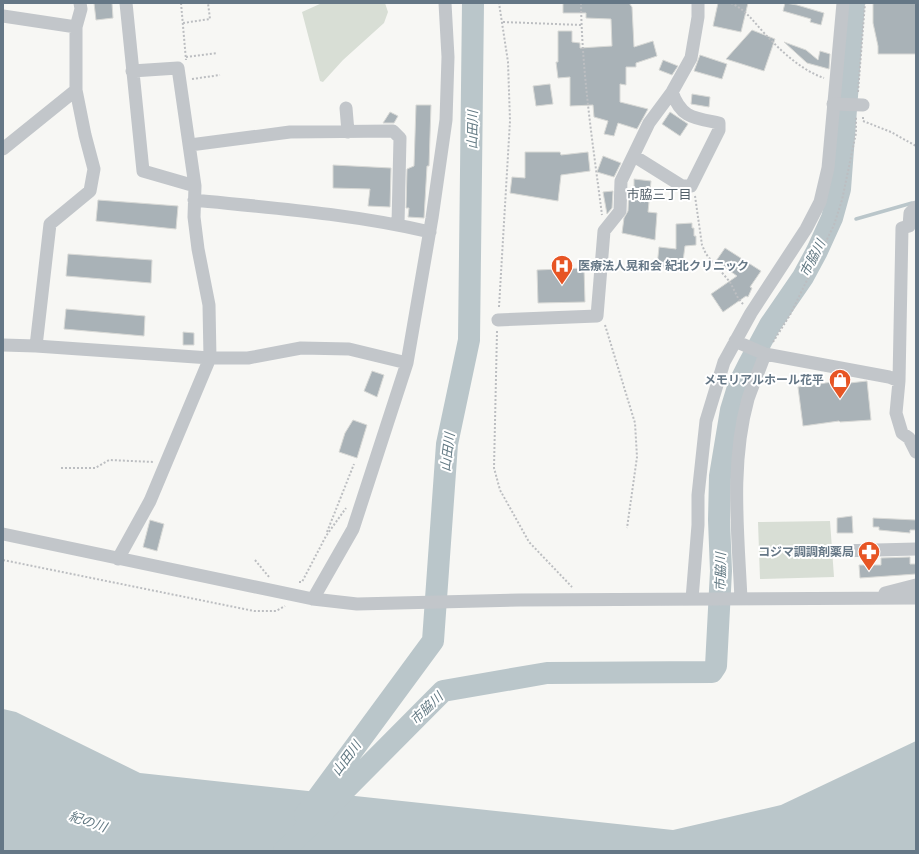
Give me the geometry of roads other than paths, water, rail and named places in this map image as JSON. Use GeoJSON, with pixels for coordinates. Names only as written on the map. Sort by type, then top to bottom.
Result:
{"type":"FeatureCollection","features":[{"type":"Feature","properties":{"kind":"street"},"geometry":{"type":"LineString","coordinates":[[36,346],[50,224],[90,191],[94,169],[85,135],[76,90],[76,26],[81,9],[80,3]]}},
{"type":"Feature","properties":{"kind":"street"},"geometry":{"type":"LineString","coordinates":[[126,3],[143,171],[195,186]]}},
{"type":"Feature","properties":{"kind":"street"},"geometry":{"type":"LineString","coordinates":[[308,598],[353,528],[407,363],[430,232],[446,120],[448,57],[445,3]]}},
{"type":"Feature","properties":{"kind":"street"},"geometry":{"type":"LineString","coordinates":[[498,320],[598,316],[604,231],[620,211],[621,181],[649,123],[672,92],[691,58],[698,17],[698,3]]}},
{"type":"Feature","properties":{"kind":"street"},"geometry":{"type":"LineString","coordinates":[[832,3],[839,27]]}},
{"type":"Feature","properties":{"kind":"street"},"geometry":{"type":"LineString","coordinates":[[692,599],[698,525],[698,496],[706,421],[724,362],[752,313],[806,229],[820,202],[828,168],[842,3]]}},
{"type":"Feature","properties":{"kind":"street"},"geometry":{"type":"LineString","coordinates":[[3,16],[76,26]]}},
{"type":"Feature","properties":{"kind":"street"},"geometry":{"type":"LineString","coordinates":[[118,558],[139,523],[210,358],[209,305],[198,250],[194,217],[195,186],[178,68],[132,71]]}},
{"type":"Feature","properties":{"kind":"street"},"geometry":{"type":"LineString","coordinates":[[3,149],[76,90]]}},
{"type":"Feature","properties":{"kind":"street"},"geometry":{"type":"LineString","coordinates":[[634,156],[682,186],[691,186],[719,130],[719,123],[702,120],[683,113],[676,105],[672,92]]}},
{"type":"Feature","properties":{"kind":"street"},"geometry":{"type":"LineString","coordinates":[[833,104],[860,108]]}},
{"type":"Feature","properties":{"kind":"street"},"geometry":{"type":"LineString","coordinates":[[346,108],[348,132]]}},
{"type":"Feature","properties":{"kind":"street"},"geometry":{"type":"LineString","coordinates":[[190,146],[290,132],[393,131],[400,138],[398,224]]}},
{"type":"Feature","properties":{"kind":"street"},"geometry":{"type":"LineString","coordinates":[[194,200],[287,209],[398,224],[430,232]]}},
{"type":"Feature","properties":{"kind":"street"},"geometry":{"type":"LineString","coordinates":[[916,207],[910,213],[909,226],[902,228],[899,382],[896,413],[902,433],[912,438],[916,452]]}},
{"type":"Feature","properties":{"kind":"street"},"geometry":{"type":"LineString","coordinates":[[735,341],[765,354],[889,377],[899,382]]}},
{"type":"Feature","properties":{"kind":"street"},"geometry":{"type":"LineString","coordinates":[[3,345],[210,358],[248,358],[301,348],[350,349],[407,363]]}},
{"type":"Feature","properties":{"kind":"street"},"geometry":{"type":"LineString","coordinates":[[741,599],[736,492],[739,455],[748,399],[765,354]]}},
{"type":"Feature","properties":{"kind":"street"},"geometry":{"type":"LineString","coordinates":[[3,534],[308,598],[357,604],[519,600],[916,598]]}},
{"type":"Feature","properties":{"kind":"street"},"geometry":{"type":"LineString","coordinates":[[837,551],[874,544],[916,549]]}},
{"type":"Feature","properties":{"kind":"street"},"geometry":{"type":"LineString","coordinates":[[861,598],[916,585]]}},
{"type":"Feature","properties":{"kind":"water","name":"紀の川"},"geometry":{"type":"Polygon","coordinates":[[[3,709],[16,712],[140,773],[673,830],[781,805],[916,741],[916,851],[3,851],[3,709]]]}},
{"type":"Feature","properties":{"kind":"waterway","name":"山田川"},"geometry":{"type":"LineString","coordinates":[[305,815],[433,641],[447,444],[469,340],[473,3]]}},
{"type":"Feature","properties":{"kind":"waterway","name":"市脇川"},"geometry":{"type":"LineString","coordinates":[[284,851],[443,691],[547,673],[712,672],[716,666],[721,571],[719,520],[720,476],[731,410],[739,384],[749,364],[770,325],[803,277],[832,218],[840,189],[854,3]]}},
{"type":"Feature","properties":{"kind":"waterway"},"geometry":{"type":"LineString","coordinates":[[856,219],[912,203]]}},
{"type":"Feature","properties":{"kind":"place","name":"医療法人晃和会 紀北クリニック"},"geometry":{"type":"Point","coordinates":[562,286]}},
{"type":"Feature","properties":{"kind":"place","name":"メモリアルホール花平"},"geometry":{"type":"Point","coordinates":[840,400]}},
{"type":"Feature","properties":{"kind":"place","name":"コジマ調調剤薬局"},"geometry":{"type":"Point","coordinates":[869,572]}},
{"type":"Feature","properties":{"kind":"district","name":"市脇三丁目"},"geometry":{"type":"Point","coordinates":[659,194]}}]}
